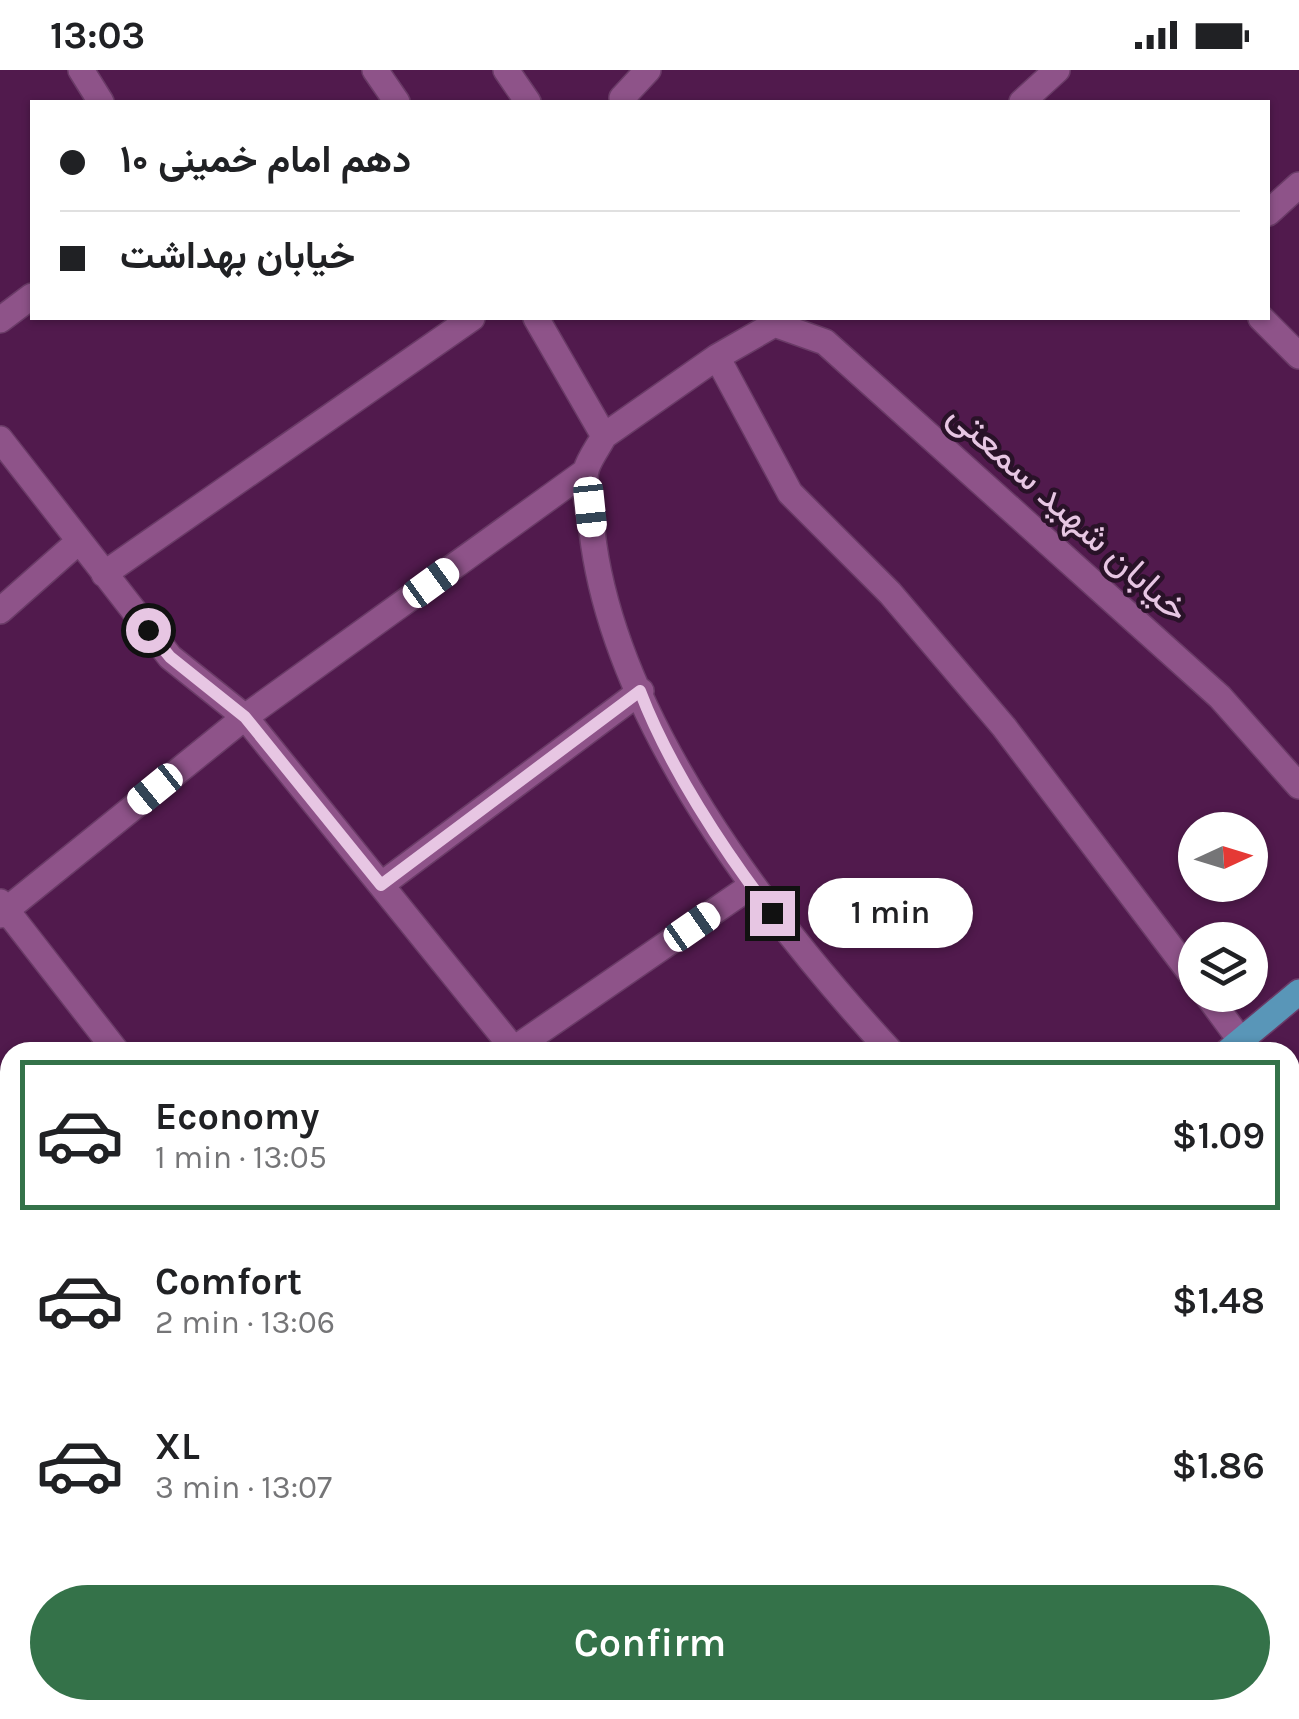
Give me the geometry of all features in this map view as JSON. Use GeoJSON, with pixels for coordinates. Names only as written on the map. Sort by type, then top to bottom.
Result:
{"type":"FeatureCollection","features":[{"type":"Feature","properties":{"kind":"main road"},"geometry":{"type":"LineString","coordinates":[[1240,1042],[1299,992]]}},
{"type":"Feature","properties":{"kind":"street"},"geometry":{"type":"LineString","coordinates":[[81,70],[99,100]]}},
{"type":"Feature","properties":{"kind":"street"},"geometry":{"type":"LineString","coordinates":[[376,70],[396,100]]}},
{"type":"Feature","properties":{"kind":"street"},"geometry":{"type":"LineString","coordinates":[[506,70],[527,100]]}},
{"type":"Feature","properties":{"kind":"street"},"geometry":{"type":"LineString","coordinates":[[623,100],[648,70]]}},
{"type":"Feature","properties":{"kind":"street"},"geometry":{"type":"LineString","coordinates":[[1024,100],[1057,70]]}},
{"type":"Feature","properties":{"kind":"street"},"geometry":{"type":"LineString","coordinates":[[1270,210],[1299,185]]}},
{"type":"Feature","properties":{"kind":"street"},"geometry":{"type":"LineString","coordinates":[[0,320],[30,298]]}},
{"type":"Feature","properties":{"kind":"street"},"geometry":{"type":"LineString","coordinates":[[104,574],[469,320]]}},
{"type":"Feature","properties":{"kind":"street"},"geometry":{"type":"LineString","coordinates":[[537,320],[604,436]]}},
{"type":"Feature","properties":{"kind":"street"},"geometry":{"type":"LineString","coordinates":[[109,1042],[2,909],[245,717],[586,471],[604,436],[778,320]]}},
{"type":"Feature","properties":{"kind":"street","name":"خیابان شهید سمعتی"},"geometry":{"type":"LineString","coordinates":[[778,320],[825,342],[1220,697],[1299,786]]}},
{"type":"Feature","properties":{"kind":"street"},"geometry":{"type":"LineString","coordinates":[[1263,320],[1299,356]]}},
{"type":"Feature","properties":{"kind":"street"},"geometry":{"type":"LineString","coordinates":[[717,358],[790,493],[890,593],[1004,727],[1178,957]]}},
{"type":"Feature","properties":{"kind":"street"},"geometry":{"type":"LineString","coordinates":[[0,440],[170,657],[245,717],[508,1042]]}},
{"type":"Feature","properties":{"kind":"street"},"geometry":{"type":"LineString","coordinates":[[586,471],[598,579],[651,720],[751,886],[813,967],[883,1042]]}},
{"type":"Feature","properties":{"kind":"street"},"geometry":{"type":"LineString","coordinates":[[0,612],[78,542]]}},
{"type":"Feature","properties":{"kind":"street"},"geometry":{"type":"LineString","coordinates":[[381,885],[640,691]]}},
{"type":"Feature","properties":{"kind":"street"},"geometry":{"type":"LineString","coordinates":[[528,1042],[751,886]]}},
{"type":"Feature","properties":{"kind":"street"},"geometry":{"type":"LineString","coordinates":[[1216,1012],[1231,1042]]}},
{"type":"Feature","properties":{"kind":"route"},"geometry":{"type":"LineString","coordinates":[[148,630],[170,657],[245,717],[381,885],[640,691],[651,720],[743,875],[772,913]]}}]}
